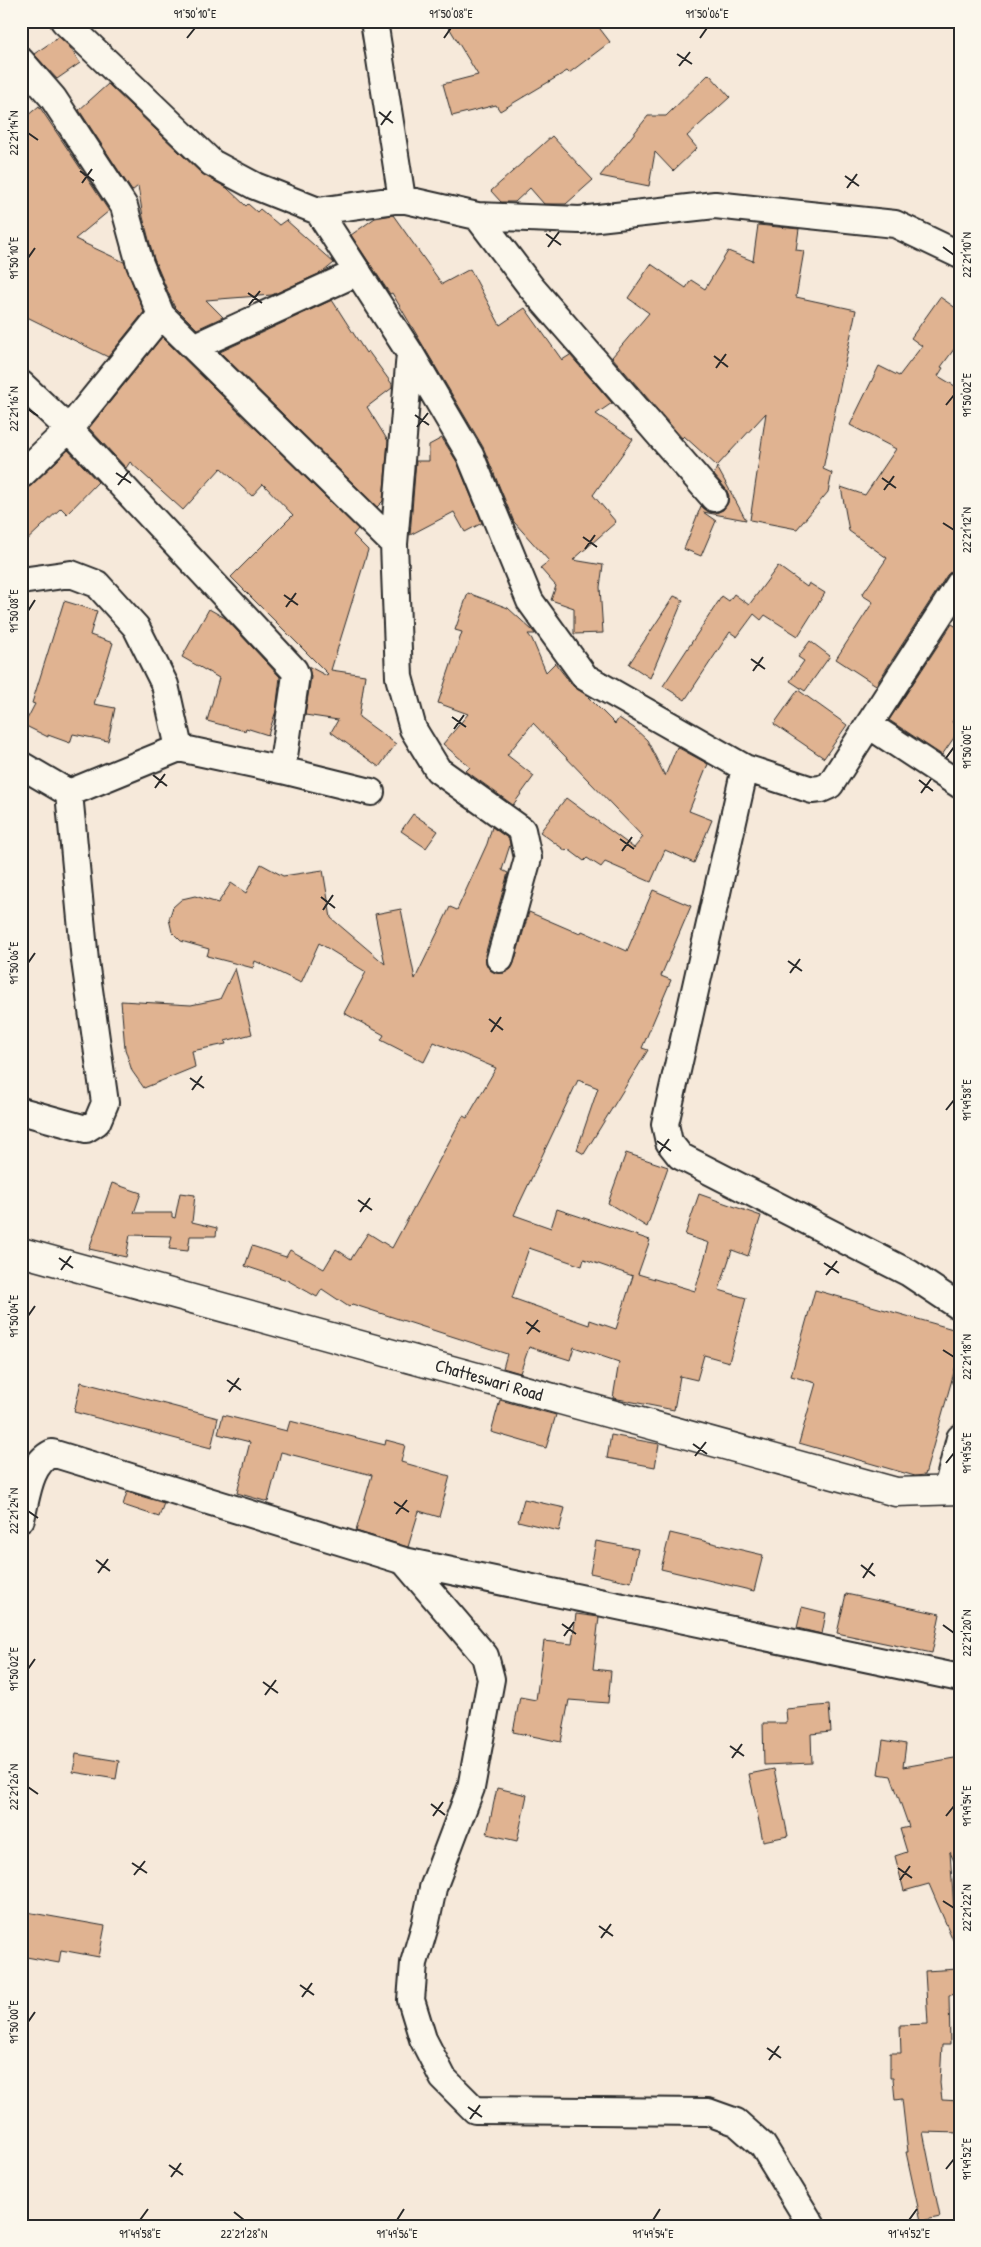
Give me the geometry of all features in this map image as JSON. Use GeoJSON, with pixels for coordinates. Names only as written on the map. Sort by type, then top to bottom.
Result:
{"type":"FeatureCollection","features":[{"type":"Feature","properties":{"kind":"main road","name":"Chatteswari Road"},"geometry":{"type":"LineString","coordinates":[[21,1252],[896,1492],[953,1490]]}},
{"type":"Feature","properties":{"kind":"street"},"geometry":{"type":"LineString","coordinates":[[64,21],[212,163],[255,186],[318,211],[402,200],[477,216],[580,220],[715,205],[895,224],[960,255]]}},
{"type":"Feature","properties":{"kind":"street"},"geometry":{"type":"LineString","coordinates":[[374,21],[402,200]]}},
{"type":"Feature","properties":{"kind":"street"},"geometry":{"type":"LineString","coordinates":[[21,60],[53,98],[124,206],[140,264],[161,315],[394,544]]}},
{"type":"Feature","properties":{"kind":"street"},"geometry":{"type":"LineString","coordinates":[[318,211],[410,353],[470,455],[530,601],[586,677],[745,768],[812,790],[821,789],[830,785],[960,583]]}},
{"type":"Feature","properties":{"kind":"street"},"geometry":{"type":"LineString","coordinates":[[477,216],[531,287],[714,498]]}},
{"type":"Feature","properties":{"kind":"street"},"geometry":{"type":"LineString","coordinates":[[194,346],[358,272]]}},
{"type":"Feature","properties":{"kind":"street"},"geometry":{"type":"LineString","coordinates":[[21,475],[69,429],[161,315]]}},
{"type":"Feature","properties":{"kind":"street"},"geometry":{"type":"LineString","coordinates":[[410,353],[394,544],[399,677],[413,729],[438,770],[522,830],[528,858],[500,959]]}},
{"type":"Feature","properties":{"kind":"street"},"geometry":{"type":"LineString","coordinates":[[21,384],[69,429],[294,670],[296,675],[292,716],[282,770]]}},
{"type":"Feature","properties":{"kind":"street"},"geometry":{"type":"LineString","coordinates":[[21,580],[71,574],[97,584],[136,627],[166,685],[179,748]]}},
{"type":"Feature","properties":{"kind":"street"},"geometry":{"type":"LineString","coordinates":[[869,725],[960,785]]}},
{"type":"Feature","properties":{"kind":"street"},"geometry":{"type":"LineString","coordinates":[[69,793],[179,748],[282,770],[371,792]]}},
{"type":"Feature","properties":{"kind":"street"},"geometry":{"type":"LineString","coordinates":[[21,766],[69,793]]}},
{"type":"Feature","properties":{"kind":"street"},"geometry":{"type":"LineString","coordinates":[[745,768],[665,1124],[669,1142],[680,1156],[908,1273],[960,1306]]}},
{"type":"Feature","properties":{"kind":"street"},"geometry":{"type":"LineString","coordinates":[[21,1111],[86,1129],[97,1122],[105,1103],[85,961],[69,793]]}},
{"type":"Feature","properties":{"kind":"street"},"geometry":{"type":"LineString","coordinates":[[953,1490],[960,1438]]}},
{"type":"Feature","properties":{"kind":"street"},"geometry":{"type":"LineString","coordinates":[[21,1519],[34,1470],[42,1458],[52,1453],[404,1561],[960,1678]]}},
{"type":"Feature","properties":{"kind":"street"},"geometry":{"type":"LineString","coordinates":[[404,1561],[485,1656],[491,1679],[471,1788],[433,1888],[425,1926],[414,1963],[411,2000],[423,2039],[443,2078],[476,2110],[708,2112],[736,2122],[763,2146],[812,2226]]}},
{"type":"Feature","properties":{"kind":"building"},"geometry":{"type":"Polygon","coordinates":[[[445,21],[594,21],[610,42],[569,73],[567,71],[500,111],[496,105],[452,116],[443,84],[478,75],[445,21]]]}},
{"type":"Feature","properties":{"kind":"building"},"geometry":{"type":"Polygon","coordinates":[[[59,37],[69,46],[80,63],[57,79],[34,54],[59,37]]]}},
{"type":"Feature","properties":{"kind":"building"},"geometry":{"type":"Polygon","coordinates":[[[709,74],[730,97],[687,136],[697,148],[673,171],[655,152],[649,186],[600,176],[648,116],[666,116],[709,74]]]}},
{"type":"Feature","properties":{"kind":"building"},"geometry":{"type":"Polygon","coordinates":[[[108,84],[202,174],[227,188],[246,206],[248,204],[257,212],[260,209],[279,225],[286,220],[334,263],[323,272],[272,295],[206,300],[223,317],[197,329],[174,306],[154,259],[143,217],[138,186],[132,191],[79,110],[108,84]]]}},
{"type":"Feature","properties":{"kind":"building"},"geometry":{"type":"Polygon","coordinates":[[[39,106],[109,211],[75,239],[124,262],[144,312],[108,357],[21,314],[21,121],[39,106]]]}},
{"type":"Feature","properties":{"kind":"building"},"geometry":{"type":"Polygon","coordinates":[[[552,136],[593,180],[566,204],[544,204],[530,188],[515,202],[501,202],[491,191],[552,136]]]}},
{"type":"Feature","properties":{"kind":"building"},"geometry":{"type":"Polygon","coordinates":[[[393,215],[442,284],[470,269],[500,325],[525,308],[562,360],[570,355],[612,403],[596,414],[633,439],[593,495],[616,522],[573,560],[603,565],[600,587],[603,633],[574,634],[574,608],[551,600],[556,586],[540,568],[549,561],[514,522],[483,447],[392,293],[390,294],[351,235],[375,218],[393,215]]]}},
{"type":"Feature","properties":{"kind":"building"},"geometry":{"type":"Polygon","coordinates":[[[758,225],[799,229],[796,250],[804,251],[796,297],[856,310],[823,469],[832,473],[828,492],[797,529],[750,520],[766,413],[717,466],[684,436],[682,438],[612,357],[649,313],[628,298],[651,264],[686,288],[691,280],[705,289],[728,251],[753,261],[758,225]]]}},
{"type":"Feature","properties":{"kind":"building"},"geometry":{"type":"Polygon","coordinates":[[[940,297],[960,311],[960,341],[941,367],[943,368],[938,376],[960,389],[960,565],[947,575],[876,685],[836,659],[873,602],[862,595],[887,558],[849,531],[841,487],[865,495],[896,449],[850,425],[879,366],[899,376],[922,346],[911,338],[940,297]]]}},
{"type":"Feature","properties":{"kind":"building"},"geometry":{"type":"Polygon","coordinates":[[[332,300],[366,353],[368,351],[392,384],[392,388],[367,407],[388,441],[383,501],[377,507],[220,352],[332,300]]]}},
{"type":"Feature","properties":{"kind":"building"},"geometry":{"type":"Polygon","coordinates":[[[162,337],[358,529],[353,535],[368,550],[331,670],[365,675],[359,717],[396,744],[379,767],[331,732],[338,720],[305,715],[311,677],[308,666],[327,676],[328,674],[231,577],[293,515],[263,484],[252,496],[221,468],[183,510],[130,462],[126,468],[89,428],[162,337]]]}},
{"type":"Feature","properties":{"kind":"building"},"geometry":{"type":"Polygon","coordinates":[[[442,438],[457,462],[482,523],[465,532],[454,512],[410,535],[416,461],[429,461],[429,445],[442,438]]]}},
{"type":"Feature","properties":{"kind":"building"},"geometry":{"type":"Polygon","coordinates":[[[68,450],[98,482],[67,514],[61,508],[21,546],[21,490],[31,486],[68,450]]]}},
{"type":"Feature","properties":{"kind":"building"},"geometry":{"type":"Polygon","coordinates":[[[717,467],[746,520],[703,512],[716,521],[701,556],[684,549],[701,506],[709,512],[716,513],[723,510],[728,503],[729,496],[726,489],[714,475],[717,467]]]}},
{"type":"Feature","properties":{"kind":"building"},"geometry":{"type":"Polygon","coordinates":[[[778,566],[807,587],[809,583],[825,593],[798,636],[765,615],[761,620],[754,614],[737,637],[730,632],[685,700],[663,686],[722,596],[729,601],[734,594],[749,605],[778,566]]]}},
{"type":"Feature","properties":{"kind":"building"},"geometry":{"type":"Polygon","coordinates":[[[468,593],[508,608],[533,631],[535,634],[528,634],[546,672],[555,663],[573,686],[586,695],[615,724],[619,718],[634,728],[647,740],[665,776],[677,747],[708,764],[689,811],[712,820],[694,863],[665,850],[651,882],[605,862],[601,867],[587,858],[584,861],[568,849],[566,851],[540,832],[566,798],[634,848],[643,837],[533,723],[507,755],[534,776],[513,805],[466,771],[470,767],[443,744],[468,714],[438,703],[462,632],[455,630],[468,593]]]}},
{"type":"Feature","properties":{"kind":"building"},"geometry":{"type":"Polygon","coordinates":[[[674,596],[683,600],[650,678],[629,664],[674,596]]]}},
{"type":"Feature","properties":{"kind":"building"},"geometry":{"type":"Polygon","coordinates":[[[64,601],[97,611],[90,635],[113,643],[94,704],[115,708],[108,741],[73,734],[70,743],[48,735],[48,737],[24,725],[35,704],[32,703],[64,601]]]}},
{"type":"Feature","properties":{"kind":"building"},"geometry":{"type":"Polygon","coordinates":[[[209,609],[225,618],[280,677],[276,711],[268,735],[246,728],[245,731],[207,721],[219,678],[182,657],[209,609]]]}},
{"type":"Feature","properties":{"kind":"building"},"geometry":{"type":"Polygon","coordinates":[[[952,624],[960,629],[960,711],[952,722],[960,729],[942,755],[889,720],[952,624]]]}},
{"type":"Feature","properties":{"kind":"building"},"geometry":{"type":"Polygon","coordinates":[[[810,641],[830,656],[805,691],[790,681],[804,661],[798,657],[810,641]]]}},
{"type":"Feature","properties":{"kind":"building"},"geometry":{"type":"Polygon","coordinates":[[[798,690],[847,725],[824,758],[774,724],[798,690]]]}},
{"type":"Feature","properties":{"kind":"building"},"geometry":{"type":"Polygon","coordinates":[[[413,814],[438,831],[426,848],[401,831],[413,814]]]}},
{"type":"Feature","properties":{"kind":"building"},"geometry":{"type":"Polygon","coordinates":[[[492,827],[509,839],[510,845],[502,870],[508,873],[485,955],[486,963],[490,970],[496,973],[504,973],[511,969],[529,912],[580,934],[582,931],[627,951],[653,890],[691,906],[661,976],[671,980],[642,1048],[648,1050],[584,1154],[577,1150],[598,1088],[578,1080],[514,1215],[551,1228],[557,1209],[650,1240],[638,1274],[695,1291],[709,1243],[685,1235],[699,1194],[761,1216],[748,1256],[732,1250],[719,1290],[746,1298],[729,1362],[704,1355],[697,1380],[680,1376],[674,1410],[613,1398],[619,1362],[574,1347],[570,1360],[529,1347],[520,1373],[503,1368],[507,1354],[352,1304],[349,1307],[322,1289],[317,1297],[287,1280],[245,1266],[252,1246],[286,1257],[290,1250],[324,1269],[336,1249],[351,1259],[368,1233],[392,1248],[463,1116],[467,1118],[496,1068],[434,1042],[424,1062],[381,1040],[384,1035],[344,1013],[366,972],[319,943],[301,983],[255,961],[253,968],[207,956],[209,949],[181,941],[172,932],[169,919],[173,907],[182,899],[195,896],[218,903],[231,883],[246,893],[261,864],[283,876],[323,870],[331,918],[385,964],[375,914],[401,909],[415,979],[450,907],[457,910],[487,844],[492,827]],[[529,1248],[512,1298],[589,1325],[590,1320],[616,1329],[633,1276],[584,1259],[582,1266],[529,1248]]]}},
{"type":"Feature","properties":{"kind":"building"},"geometry":{"type":"Polygon","coordinates":[[[235,968],[252,1034],[225,1041],[226,1044],[192,1051],[195,1067],[144,1088],[132,1071],[125,1049],[121,1001],[191,1005],[220,999],[235,968]]]}},
{"type":"Feature","properties":{"kind":"building"},"geometry":{"type":"Polygon","coordinates":[[[626,1153],[668,1167],[647,1227],[608,1203],[626,1153]]]}},
{"type":"Feature","properties":{"kind":"building"},"geometry":{"type":"Polygon","coordinates":[[[112,1183],[141,1193],[134,1213],[172,1213],[172,1217],[175,1218],[180,1193],[195,1195],[192,1222],[217,1228],[216,1236],[190,1236],[188,1251],[169,1249],[172,1236],[130,1235],[126,1257],[89,1249],[112,1183]]]}},
{"type":"Feature","properties":{"kind":"building"},"geometry":{"type":"Polygon","coordinates":[[[815,1290],[960,1331],[960,1351],[925,1475],[915,1476],[799,1443],[816,1383],[791,1376],[815,1290]]]}},
{"type":"Feature","properties":{"kind":"building"},"geometry":{"type":"Polygon","coordinates":[[[81,1382],[218,1418],[211,1448],[74,1412],[81,1382]]]}},
{"type":"Feature","properties":{"kind":"building"},"geometry":{"type":"Polygon","coordinates":[[[500,1400],[556,1415],[546,1448],[491,1432],[500,1400]]]}},
{"type":"Feature","properties":{"kind":"building"},"geometry":{"type":"Polygon","coordinates":[[[223,1415],[287,1431],[290,1421],[385,1445],[386,1440],[405,1445],[401,1462],[450,1476],[439,1517],[419,1511],[408,1547],[356,1531],[372,1475],[281,1452],[268,1502],[237,1493],[250,1442],[218,1434],[223,1415]]]}},
{"type":"Feature","properties":{"kind":"building"},"geometry":{"type":"Polygon","coordinates":[[[611,1435],[659,1444],[655,1467],[607,1458],[611,1435]]]}},
{"type":"Feature","properties":{"kind":"building"},"geometry":{"type":"Polygon","coordinates":[[[127,1492],[164,1503],[159,1517],[123,1505],[127,1492]]]}},
{"type":"Feature","properties":{"kind":"building"},"geometry":{"type":"Polygon","coordinates":[[[524,1499],[565,1508],[559,1531],[518,1521],[524,1499]]]}},
{"type":"Feature","properties":{"kind":"building"},"geometry":{"type":"Polygon","coordinates":[[[670,1533],[763,1555],[754,1591],[661,1569],[670,1533]]]}},
{"type":"Feature","properties":{"kind":"building"},"geometry":{"type":"Polygon","coordinates":[[[596,1541],[638,1549],[631,1582],[590,1573],[596,1541]]]}},
{"type":"Feature","properties":{"kind":"building"},"geometry":{"type":"Polygon","coordinates":[[[846,1594],[940,1614],[932,1653],[837,1633],[846,1594]]]}},
{"type":"Feature","properties":{"kind":"building"},"geometry":{"type":"Polygon","coordinates":[[[802,1607],[826,1613],[822,1634],[797,1628],[802,1607]]]}},
{"type":"Feature","properties":{"kind":"building"},"geometry":{"type":"Polygon","coordinates":[[[576,1614],[599,1617],[593,1669],[611,1671],[608,1703],[569,1700],[561,1742],[513,1732],[520,1697],[536,1700],[544,1641],[572,1644],[576,1614]]]}},
{"type":"Feature","properties":{"kind":"building"},"geometry":{"type":"Polygon","coordinates":[[[829,1705],[831,1732],[811,1734],[812,1763],[764,1765],[763,1723],[787,1723],[786,1709],[829,1705]]]}},
{"type":"Feature","properties":{"kind":"building"},"geometry":{"type":"Polygon","coordinates":[[[883,1740],[906,1744],[903,1767],[960,1757],[960,1875],[950,1852],[956,1939],[953,1940],[929,1884],[904,1891],[895,1856],[907,1852],[900,1829],[909,1827],[891,1776],[878,1774],[883,1740]]]}},
{"type":"Feature","properties":{"kind":"building"},"geometry":{"type":"Polygon","coordinates":[[[76,1754],[119,1761],[116,1779],[73,1772],[76,1754]]]}},
{"type":"Feature","properties":{"kind":"building"},"geometry":{"type":"Polygon","coordinates":[[[774,1769],[788,1836],[763,1841],[749,1774],[774,1769]]]}},
{"type":"Feature","properties":{"kind":"building"},"geometry":{"type":"Polygon","coordinates":[[[497,1788],[527,1795],[517,1841],[487,1834],[497,1788]]]}},
{"type":"Feature","properties":{"kind":"building"},"geometry":{"type":"Polygon","coordinates":[[[21,1911],[105,1926],[99,1957],[61,1950],[59,1963],[21,1956],[21,1911]]]}},
{"type":"Feature","properties":{"kind":"building"},"geometry":{"type":"Polygon","coordinates":[[[958,1969],[959,1994],[949,1995],[950,2045],[942,2045],[940,2083],[942,2100],[960,2101],[960,2133],[923,2132],[940,2217],[921,2221],[906,2152],[908,2152],[902,2099],[895,2100],[893,2078],[890,2078],[890,2053],[901,2053],[900,2025],[928,2024],[925,1971],[958,1969]]]}}]}
